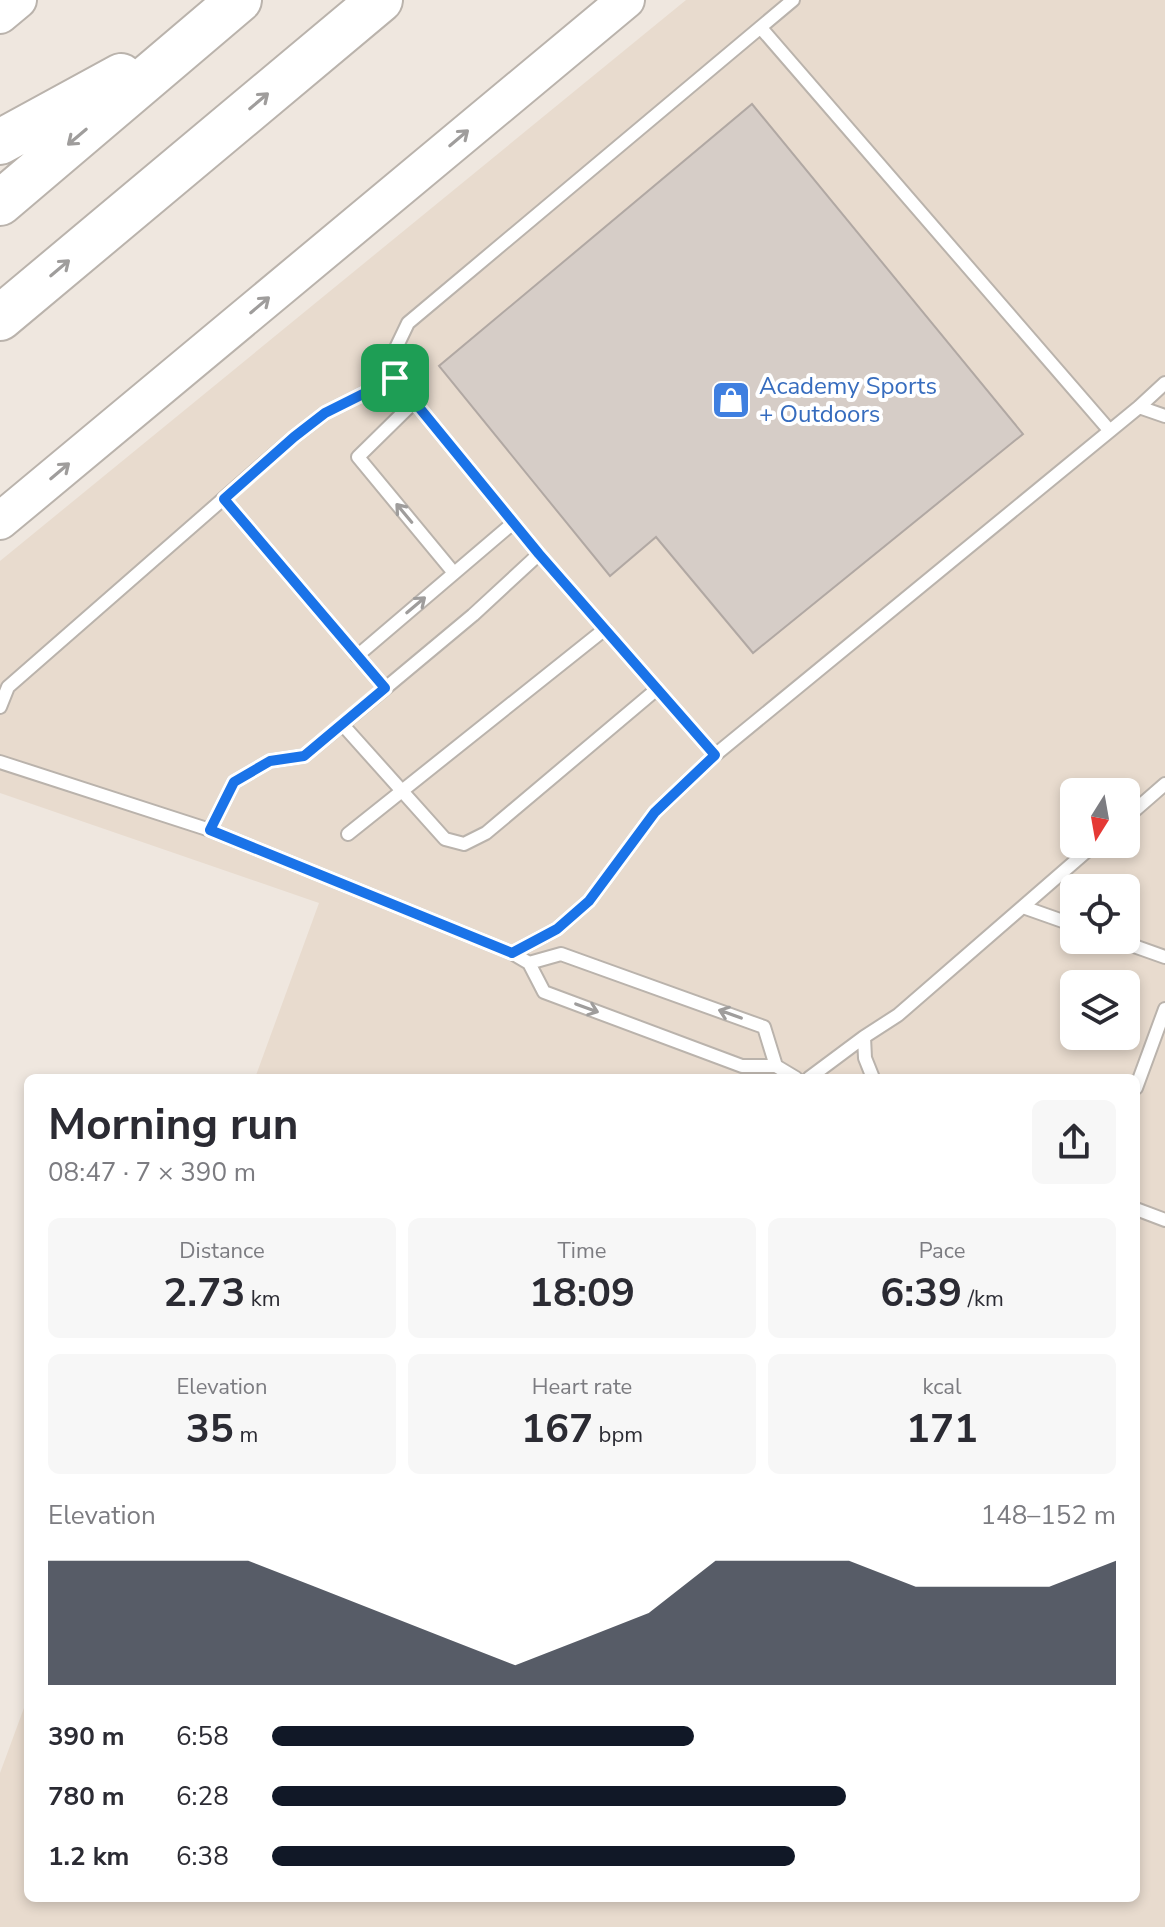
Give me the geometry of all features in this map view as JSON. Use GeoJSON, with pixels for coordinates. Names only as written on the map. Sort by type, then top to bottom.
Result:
{"type":"FeatureCollection","features":[{"type":"Feature","properties":{"kind":"highway"},"geometry":{"type":"LineString","coordinates":[[0,203],[239,0]]}},
{"type":"Feature","properties":{"kind":"highway"},"geometry":{"type":"LineString","coordinates":[[0,318],[380,0]]}},
{"type":"Feature","properties":{"kind":"highway"},"geometry":{"type":"LineString","coordinates":[[0,142],[200,32]]}},
{"type":"Feature","properties":{"kind":"main road"},"geometry":{"type":"LineString","coordinates":[[0,15],[18,0]]}},
{"type":"Feature","properties":{"kind":"main road"},"geometry":{"type":"LineString","coordinates":[[0,521],[626,0]]}},
{"type":"Feature","properties":{"kind":"lane"},"geometry":{"type":"LineString","coordinates":[[715,755],[539,554],[395,378],[396,348],[408,323],[793,0]]}},
{"type":"Feature","properties":{"kind":"lane"},"geometry":{"type":"LineString","coordinates":[[761,28],[1110,431]]}},
{"type":"Feature","properties":{"kind":"lane"},"geometry":{"type":"LineString","coordinates":[[0,707],[8,687],[294,437],[325,413],[395,378]]}},
{"type":"Feature","properties":{"kind":"lane"},"geometry":{"type":"LineString","coordinates":[[512,953],[557,929],[589,901],[655,812],[715,755],[1165,383]]}},
{"type":"Feature","properties":{"kind":"lane"},"geometry":{"type":"LineString","coordinates":[[414,402],[358,457],[454,573]]}},
{"type":"Feature","properties":{"kind":"lane"},"geometry":{"type":"LineString","coordinates":[[1139,407],[1165,416]]}},
{"type":"Feature","properties":{"kind":"lane"},"geometry":{"type":"LineString","coordinates":[[224,499],[385,688]]}},
{"type":"Feature","properties":{"kind":"lane"},"geometry":{"type":"LineString","coordinates":[[357,656],[513,523]]}},
{"type":"Feature","properties":{"kind":"lane"},"geometry":{"type":"LineString","coordinates":[[210,830],[234,782],[270,761],[304,756],[473,615],[539,554]]}},
{"type":"Feature","properties":{"kind":"lane"},"geometry":{"type":"LineString","coordinates":[[348,834],[605,629]]}},
{"type":"Feature","properties":{"kind":"lane"},"geometry":{"type":"LineString","coordinates":[[342,724],[445,839],[464,844],[486,833],[657,689]]}},
{"type":"Feature","properties":{"kind":"lane"},"geometry":{"type":"LineString","coordinates":[[0,762],[210,830],[512,953],[529,963],[544,992],[742,1066],[776,1066],[789,1074]]}},
{"type":"Feature","properties":{"kind":"lane"},"geometry":{"type":"LineString","coordinates":[[1140,806],[1165,784]]}},
{"type":"Feature","properties":{"kind":"lane"},"geometry":{"type":"LineString","coordinates":[[814,1074],[898,1015],[1079,858]]}},
{"type":"Feature","properties":{"kind":"lane"},"geometry":{"type":"LineString","coordinates":[[1023,907],[1060,920]]}},
{"type":"Feature","properties":{"kind":"lane"},"geometry":{"type":"LineString","coordinates":[[1140,948],[1165,957]]}},
{"type":"Feature","properties":{"kind":"lane"},"geometry":{"type":"LineString","coordinates":[[529,963],[561,954],[764,1027],[776,1066]]}},
{"type":"Feature","properties":{"kind":"lane"},"geometry":{"type":"LineString","coordinates":[[1140,1077],[1165,1009]]}},
{"type":"Feature","properties":{"kind":"lane"},"geometry":{"type":"LineString","coordinates":[[864,1037],[865,1058],[871,1074]]}},
{"type":"Feature","properties":{"kind":"lane"},"geometry":{"type":"LineString","coordinates":[[1140,1211],[1165,1220]]}},
{"type":"Feature","properties":{"kind":"shaded area"},"geometry":{"type":"Polygon","coordinates":[[[686,0],[1165,0],[1165,1927],[0,1927],[0,1773],[24,1708],[24,1902],[1140,1902],[1140,1074],[256,1074],[319,903],[0,793],[0,561],[686,0]]]}},
{"type":"Feature","properties":{"kind":"building","name":"Academy Sports + Outdoors"},"geometry":{"type":"Polygon","coordinates":[[[752,104],[1023,434],[753,653],[656,537],[610,576],[439,366],[752,104]]]}},
{"type":"Feature","properties":{"kind":"place","name":"Academy Sports + Outdoors"},"geometry":{"type":"Point","coordinates":[731,400]}},
{"type":"Feature","properties":{"kind":"route"},"geometry":{"type":"LineString","coordinates":[[395,378],[539,554],[715,755],[655,812],[589,901],[557,929],[512,953],[210,830],[234,782],[270,761],[304,756],[385,688],[224,499],[325,413],[395,378]]}}]}
